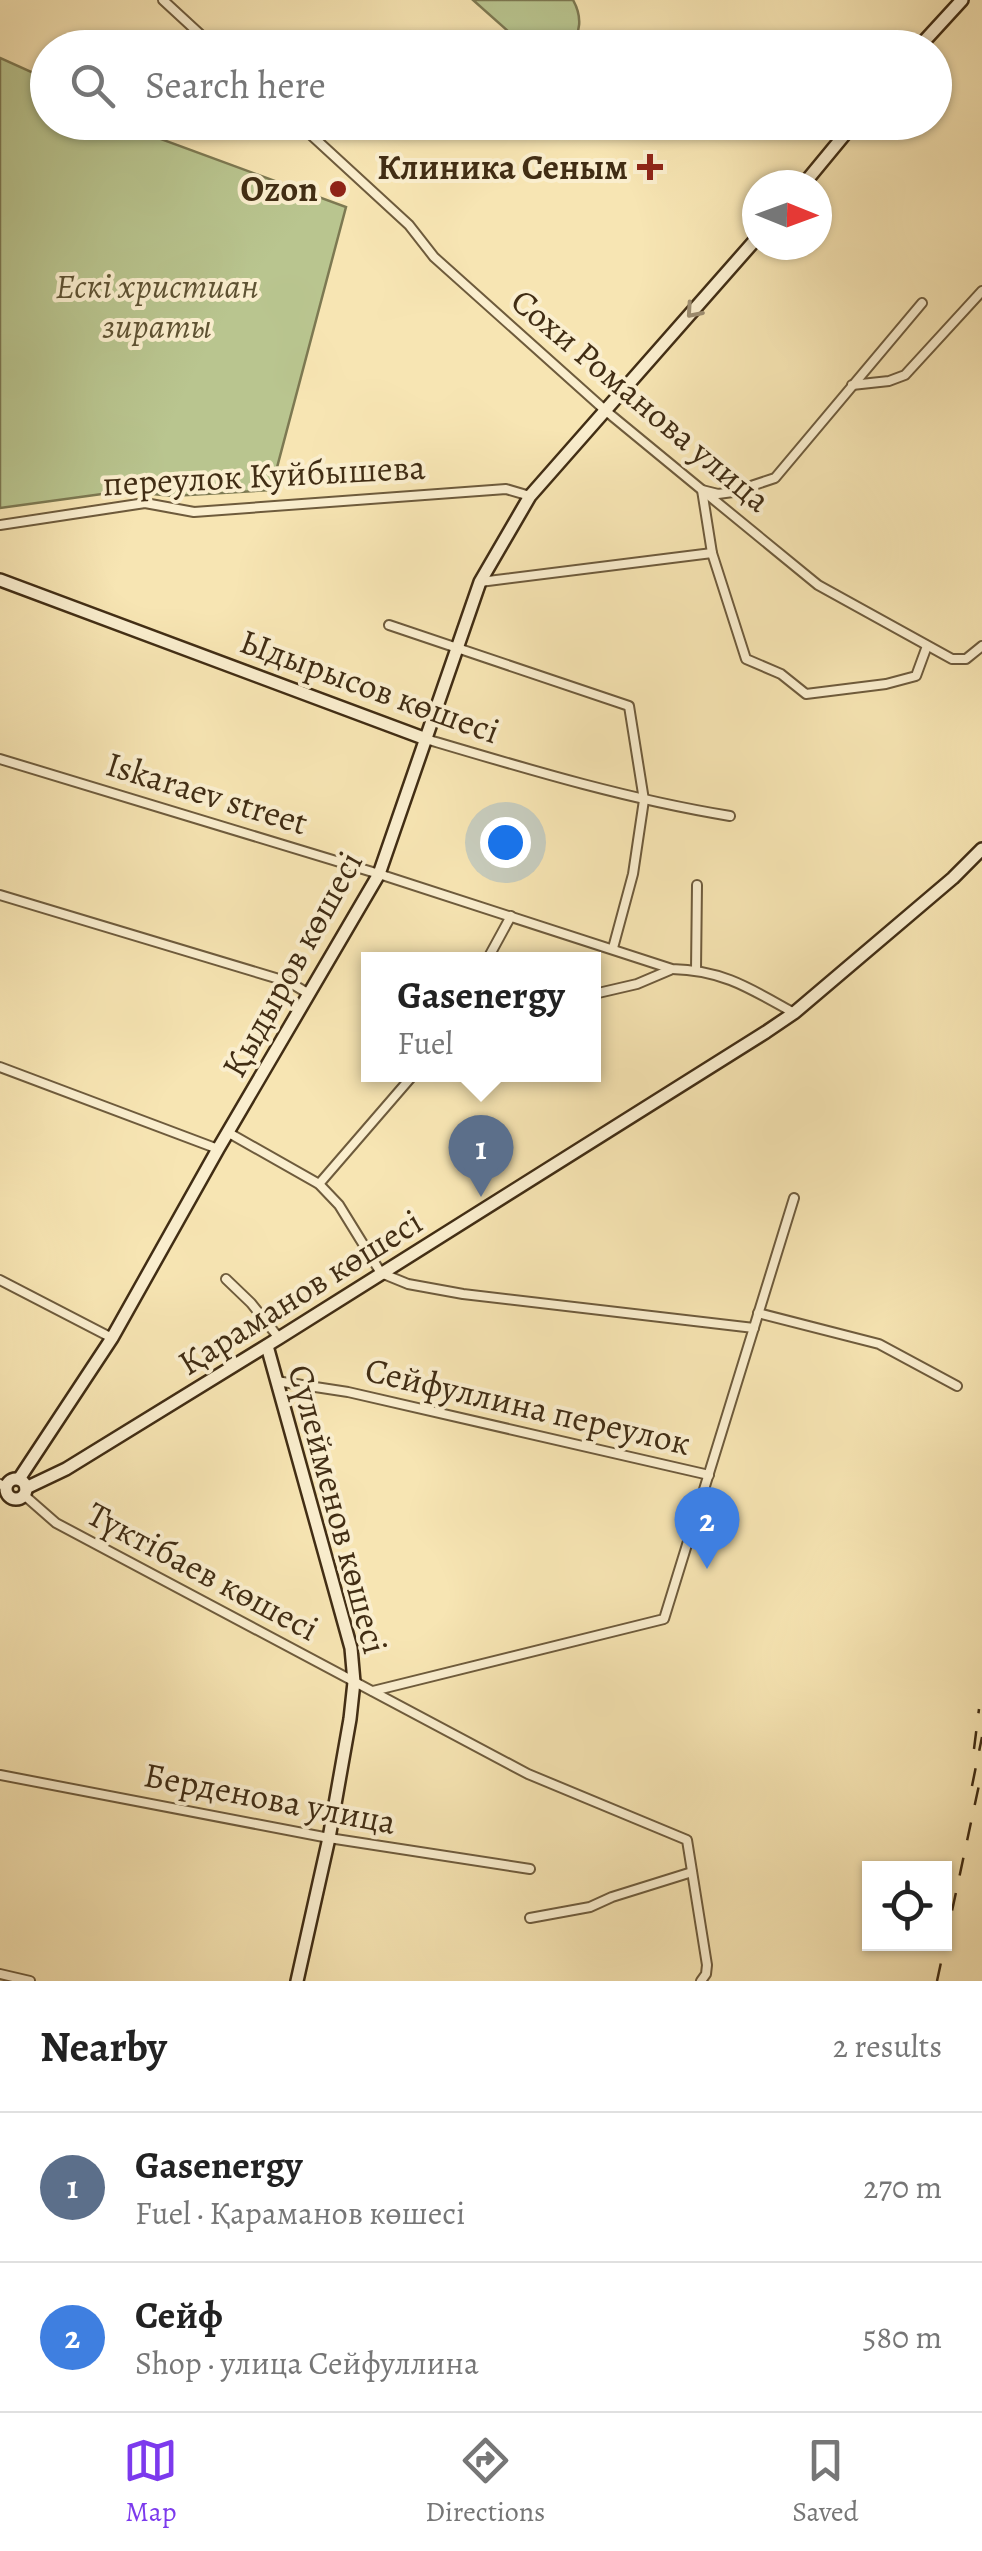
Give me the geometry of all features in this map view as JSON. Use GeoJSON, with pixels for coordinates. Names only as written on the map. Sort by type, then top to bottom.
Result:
{"type":"FeatureCollection","features":[{"type":"Feature","properties":{"kind":"street"},"geometry":{"type":"LineString","coordinates":[[163,0],[196,30]]}},
{"type":"Feature","properties":{"kind":"street"},"geometry":{"type":"LineString","coordinates":[[934,30],[962,0]]}},
{"type":"Feature","properties":{"kind":"street","name":"Сохи Романова улица"},"geometry":{"type":"LineString","coordinates":[[317,140],[409,225],[434,258],[606,411],[818,584],[960,661],[982,646]]}},
{"type":"Feature","properties":{"kind":"street"},"geometry":{"type":"LineString","coordinates":[[815,170],[840,140]]}},
{"type":"Feature","properties":{"kind":"street","name":"Қыдыров көшесі"},"geometry":{"type":"LineString","coordinates":[[0,1506],[112,1338],[379,874],[480,582],[530,496],[742,255]]}},
{"type":"Feature","properties":{"kind":"street"},"geometry":{"type":"LineString","coordinates":[[852,385],[905,375],[982,290]]}},
{"type":"Feature","properties":{"kind":"street"},"geometry":{"type":"LineString","coordinates":[[922,303],[774,478],[718,494],[702,490],[712,552],[746,659],[781,674],[806,694],[886,684],[916,676],[928,646]]}},
{"type":"Feature","properties":{"kind":"street","name":"переулок Куйбышева"},"geometry":{"type":"LineString","coordinates":[[0,525],[146,503],[194,512],[506,489],[530,496]]}},
{"type":"Feature","properties":{"kind":"street"},"geometry":{"type":"LineString","coordinates":[[480,582],[712,552]]}},
{"type":"Feature","properties":{"kind":"street","name":"Ыдырысов көшесі"},"geometry":{"type":"LineString","coordinates":[[0,580],[426,739],[587,787],[730,816]]}},
{"type":"Feature","properties":{"kind":"street"},"geometry":{"type":"LineString","coordinates":[[389,625],[629,706],[644,801],[633,874],[613,948]]}},
{"type":"Feature","properties":{"kind":"street","name":"Iskaraev street"},"geometry":{"type":"LineString","coordinates":[[0,759],[379,874],[672,970],[710,971],[744,984],[794,1013]]}},
{"type":"Feature","properties":{"kind":"street","name":"Қараманов көшесі"},"geometry":{"type":"LineString","coordinates":[[12,1489],[66,1470],[794,1013],[982,849]]}},
{"type":"Feature","properties":{"kind":"street"},"geometry":{"type":"LineString","coordinates":[[696,970],[697,884]]}},
{"type":"Feature","properties":{"kind":"street"},"geometry":{"type":"LineString","coordinates":[[0,895],[289,982],[308,994]]}},
{"type":"Feature","properties":{"kind":"street"},"geometry":{"type":"LineString","coordinates":[[491,952],[511,916]]}},
{"type":"Feature","properties":{"kind":"street"},"geometry":{"type":"LineString","coordinates":[[601,992],[638,984],[672,970]]}},
{"type":"Feature","properties":{"kind":"street"},"geometry":{"type":"LineString","coordinates":[[0,1067],[218,1149]]}},
{"type":"Feature","properties":{"kind":"street"},"geometry":{"type":"LineString","coordinates":[[319,1184],[407,1082]]}},
{"type":"Feature","properties":{"kind":"street"},"geometry":{"type":"LineString","coordinates":[[228,1133],[319,1184],[339,1205],[382,1272],[408,1284],[754,1328]]}},
{"type":"Feature","properties":{"kind":"street"},"geometry":{"type":"LineString","coordinates":[[372,1691],[664,1619],[794,1198]]}},
{"type":"Feature","properties":{"kind":"street"},"geometry":{"type":"LineString","coordinates":[[226,1279],[279,1338]]}},
{"type":"Feature","properties":{"kind":"street"},"geometry":{"type":"LineString","coordinates":[[0,1280],[112,1338]]}},
{"type":"Feature","properties":{"kind":"street"},"geometry":{"type":"LineString","coordinates":[[758,1314],[879,1344],[957,1386]]}},
{"type":"Feature","properties":{"kind":"street","name":"Сүлейменов көшесі"},"geometry":{"type":"LineString","coordinates":[[267,1346],[351,1648],[354,1682],[328,1838],[296,1981]]}},
{"type":"Feature","properties":{"kind":"street","name":"Сейфуллина переулок"},"geometry":{"type":"LineString","coordinates":[[276,1381],[348,1392],[708,1475]]}},
{"type":"Feature","properties":{"kind":"street","name":"Түктібаев көшесі"},"geometry":{"type":"LineString","coordinates":[[12,1489],[56,1524],[528,1774],[687,1840],[692,1872]]}},
{"type":"Feature","properties":{"kind":"street","name":"Берденова улица"},"geometry":{"type":"LineString","coordinates":[[0,1775],[328,1838],[530,1870]]}},
{"type":"Feature","properties":{"kind":"street"},"geometry":{"type":"LineString","coordinates":[[530,1918],[590,1907],[612,1896],[692,1872],[707,1965],[701,1981]]}},
{"type":"Feature","properties":{"kind":"street"},"geometry":{"type":"LineString","coordinates":[[0,1974],[30,1981]]}},
{"type":"Feature","properties":{"kind":"green space"},"geometry":{"type":"Polygon","coordinates":[[[473,0],[573,0],[578,12],[578,30],[507,30],[473,0]]]}},
{"type":"Feature","properties":{"kind":"green space","name":"Ескі христиан зираты"},"geometry":{"type":"Polygon","coordinates":[[[0,58],[30,71],[30,140],[163,140],[346,207],[271,490],[172,496],[124,491],[0,508],[0,58]]]}},
{"type":"Feature","properties":{"kind":"railway"},"geometry":{"type":"LineString","coordinates":[[974,1749],[979,1709]]}},
{"type":"Feature","properties":{"kind":"railway"},"geometry":{"type":"LineString","coordinates":[[972,1786],[982,1737]]}},
{"type":"Feature","properties":{"kind":"railway"},"geometry":{"type":"LineString","coordinates":[[937,1981],[982,1771]]}},
{"type":"Feature","properties":{"kind":"place","name":"Клиника Сеным"},"geometry":{"type":"Point","coordinates":[650,167]}},
{"type":"Feature","properties":{"kind":"place","name":"Ozon"},"geometry":{"type":"Point","coordinates":[338,189]}},
{"type":"Feature","properties":{"kind":"place","name":"Gasenergy"},"geometry":{"type":"Point","coordinates":[481,1197]}},
{"type":"Feature","properties":{"kind":"place","name":"Сейф"},"geometry":{"type":"Point","coordinates":[707,1569]}}]}
